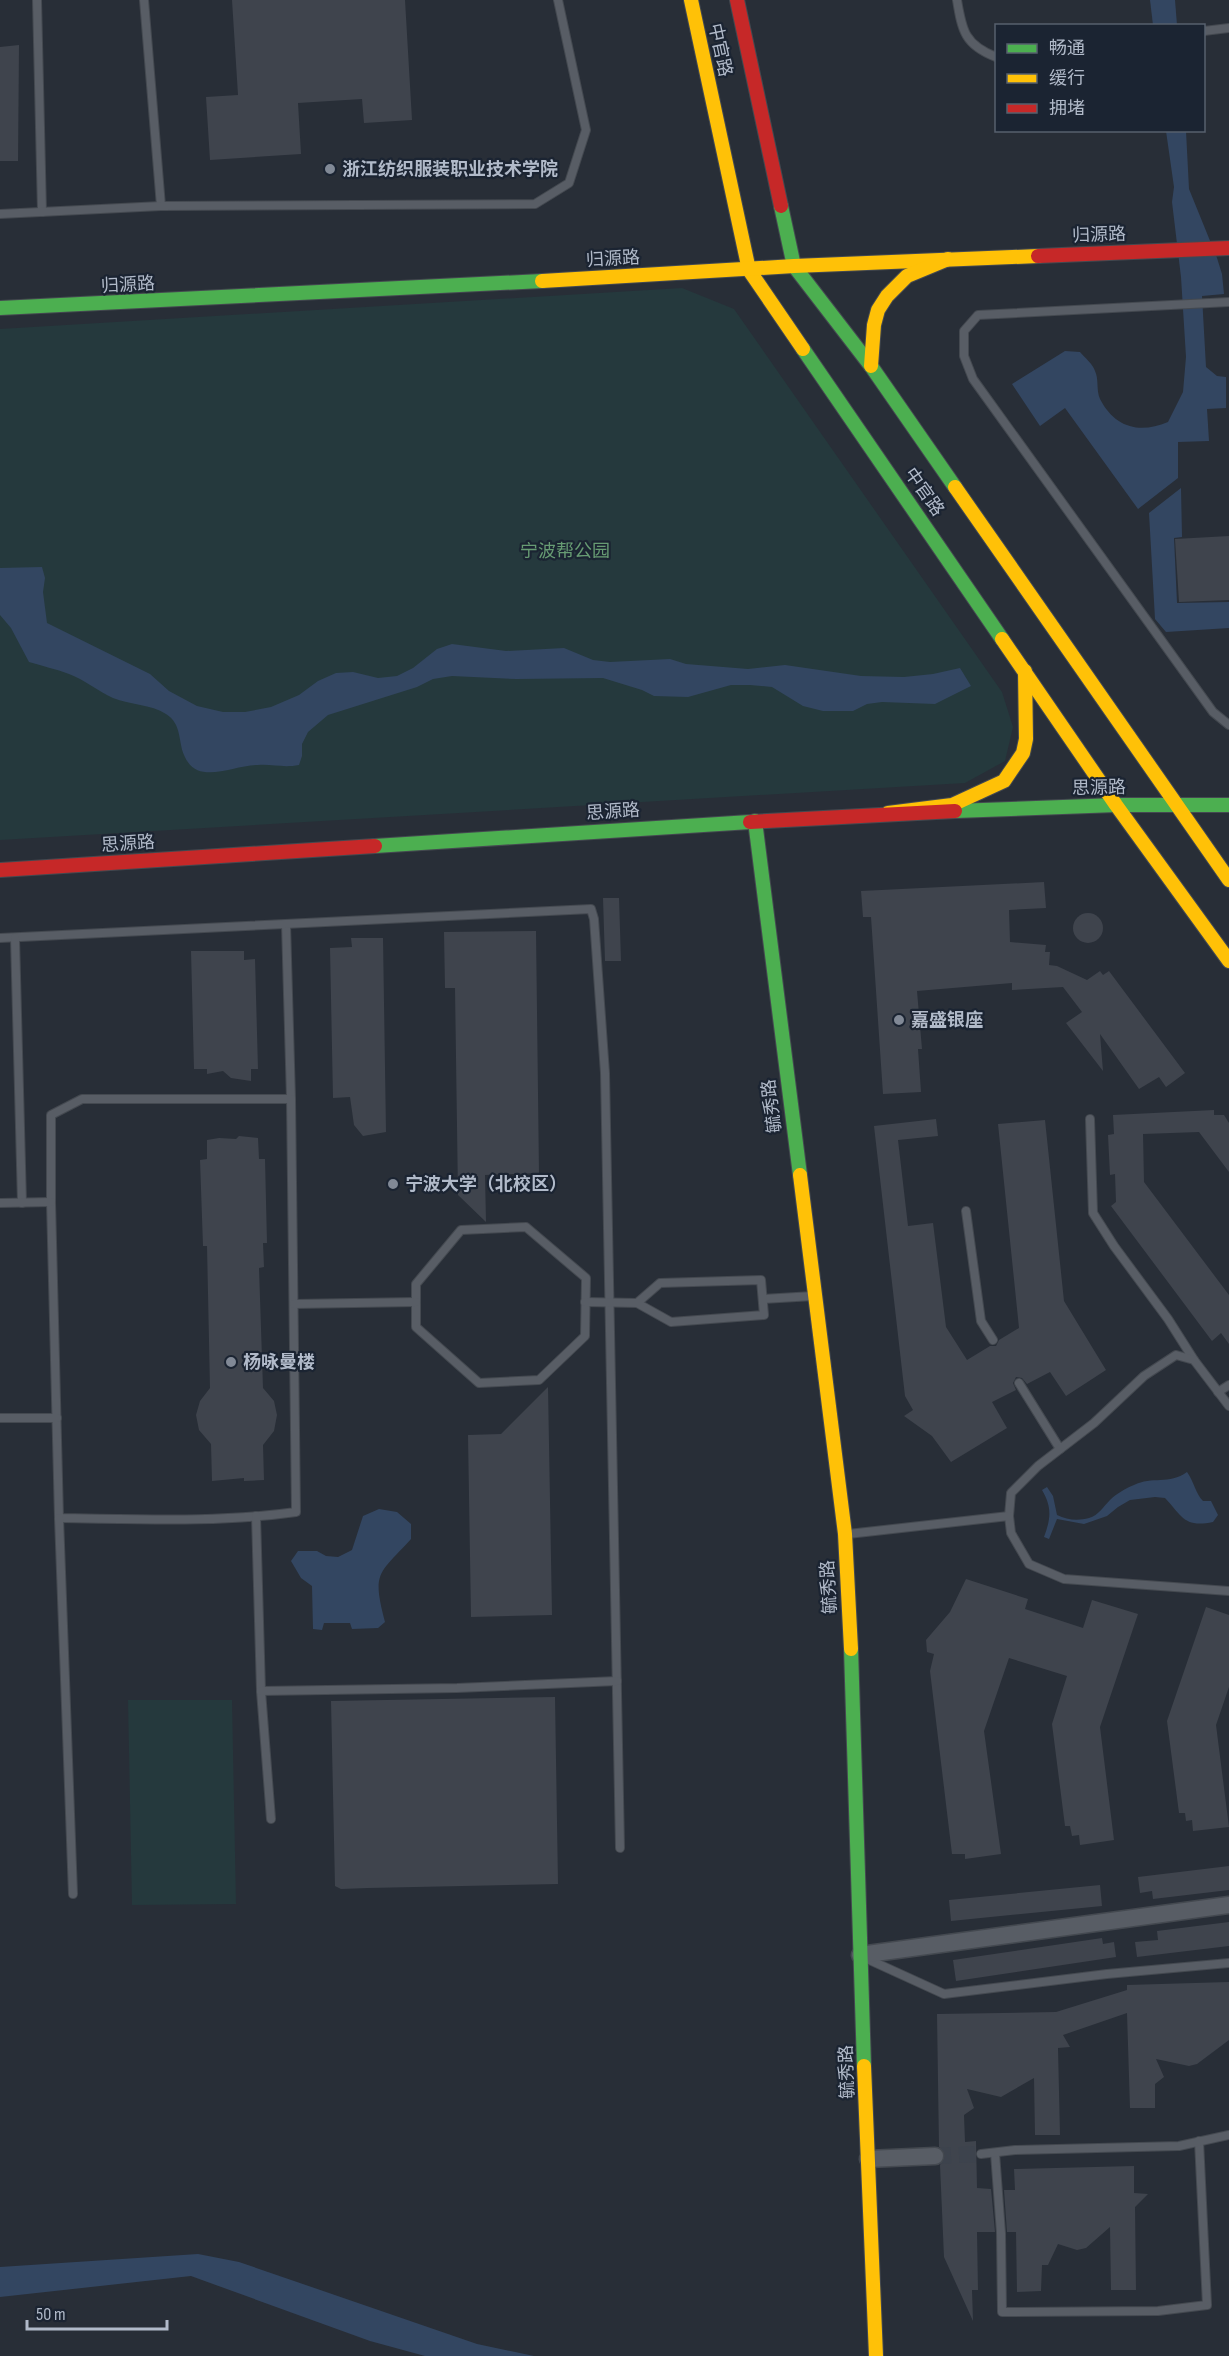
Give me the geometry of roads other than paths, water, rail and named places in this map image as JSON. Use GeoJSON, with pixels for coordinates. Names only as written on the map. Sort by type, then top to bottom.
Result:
{"type":"FeatureCollection","features":[{"type":"Feature","properties":{"kind":"street","name":"中官路"},"geometry":{"type":"LineString","coordinates":[[691,0],[749,270],[1116,805],[1229,961]]}},
{"type":"Feature","properties":{"kind":"street","name":"中官路"},"geometry":{"type":"LineString","coordinates":[[737,0],[794,266],[871,366],[1229,880]]}},
{"type":"Feature","properties":{"kind":"street","name":"归源路"},"geometry":{"type":"LineString","coordinates":[[0,308],[345,292],[794,266],[1229,248]]}},
{"type":"Feature","properties":{"kind":"street"},"geometry":{"type":"LineString","coordinates":[[871,366],[874,325],[878,310],[887,296],[907,276],[948,259]]}},
{"type":"Feature","properties":{"kind":"street"},"geometry":{"type":"LineString","coordinates":[[888,813],[952,805],[1004,781],[1023,753],[1026,739],[1025,671]]}},
{"type":"Feature","properties":{"kind":"street","name":"思源路"},"geometry":{"type":"LineString","coordinates":[[0,870],[888,813],[1116,805],[1229,805]]}},
{"type":"Feature","properties":{"kind":"street","name":"毓秀路"},"geometry":{"type":"LineString","coordinates":[[755,821],[844,1534],[854,1693],[860,1955],[876,2356]]}},
{"type":"Feature","properties":{"kind":"street"},"geometry":{"type":"LineString","coordinates":[[860,1955],[1229,1905]]}},
{"type":"Feature","properties":{"kind":"street"},"geometry":{"type":"LineString","coordinates":[[868,2159],[935,2156]]}},
{"type":"Feature","properties":{"kind":"lane"},"geometry":{"type":"LineString","coordinates":[[37,0],[42,212]]}},
{"type":"Feature","properties":{"kind":"lane"},"geometry":{"type":"LineString","coordinates":[[144,0],[161,206]]}},
{"type":"Feature","properties":{"kind":"lane"},"geometry":{"type":"LineString","coordinates":[[0,214],[161,206],[536,204],[569,183],[586,130],[558,0]]}},
{"type":"Feature","properties":{"kind":"lane"},"geometry":{"type":"LineString","coordinates":[[957,0],[962,28],[973,46],[995,57]]}},
{"type":"Feature","properties":{"kind":"lane"},"geometry":{"type":"LineString","coordinates":[[1205,31],[1229,28]]}},
{"type":"Feature","properties":{"kind":"lane"},"geometry":{"type":"LineString","coordinates":[[1229,302],[978,315],[964,331],[963,356],[973,379],[1213,712],[1229,725]]}},
{"type":"Feature","properties":{"kind":"lane"},"geometry":{"type":"LineString","coordinates":[[0,938],[591,909],[594,919],[605,1073],[620,1848]]}},
{"type":"Feature","properties":{"kind":"lane"},"geometry":{"type":"LineString","coordinates":[[59,1518],[173,1519],[296,1512],[291,1099],[286,924]]}},
{"type":"Feature","properties":{"kind":"lane"},"geometry":{"type":"LineString","coordinates":[[15,938],[22,1203]]}},
{"type":"Feature","properties":{"kind":"lane"},"geometry":{"type":"LineString","coordinates":[[73,1894],[59,1518],[51,1115],[82,1099],[291,1099]]}},
{"type":"Feature","properties":{"kind":"lane"},"geometry":{"type":"LineString","coordinates":[[1090,1119],[1093,1213],[1229,1407]]}},
{"type":"Feature","properties":{"kind":"lane"},"geometry":{"type":"LineString","coordinates":[[0,1203],[51,1202]]}},
{"type":"Feature","properties":{"kind":"lane"},"geometry":{"type":"LineString","coordinates":[[966,1211],[981,1321],[993,1340]]}},
{"type":"Feature","properties":{"kind":"lane"},"geometry":{"type":"LineString","coordinates":[[526,1227],[586,1278],[585,1336],[539,1380],[479,1383],[416,1327],[416,1302],[416,1284],[461,1230],[526,1227]]}},
{"type":"Feature","properties":{"kind":"lane"},"geometry":{"type":"LineString","coordinates":[[585,1302],[637,1302],[671,1322],[764,1315],[761,1280],[660,1284],[637,1302]]}},
{"type":"Feature","properties":{"kind":"lane"},"geometry":{"type":"LineString","coordinates":[[763,1299],[813,1296]]}},
{"type":"Feature","properties":{"kind":"lane"},"geometry":{"type":"LineString","coordinates":[[294,1304],[416,1302]]}},
{"type":"Feature","properties":{"kind":"lane"},"geometry":{"type":"LineString","coordinates":[[1194,1360],[1176,1355],[1144,1377],[1094,1422],[1038,1467],[1011,1493],[1009,1516],[1011,1533],[1029,1564],[1064,1579],[1229,1591]]}},
{"type":"Feature","properties":{"kind":"lane"},"geometry":{"type":"LineString","coordinates":[[1019,1383],[1060,1449]]}},
{"type":"Feature","properties":{"kind":"lane"},"geometry":{"type":"LineString","coordinates":[[1218,1392],[1229,1385]]}},
{"type":"Feature","properties":{"kind":"lane"},"geometry":{"type":"LineString","coordinates":[[0,1418],[57,1418]]}},
{"type":"Feature","properties":{"kind":"lane"},"geometry":{"type":"LineString","coordinates":[[256,1516],[261,1690],[271,1819]]}},
{"type":"Feature","properties":{"kind":"lane"},"geometry":{"type":"LineString","coordinates":[[844,1534],[1009,1516]]}},
{"type":"Feature","properties":{"kind":"lane"},"geometry":{"type":"LineString","coordinates":[[261,1690],[457,1688],[617,1680]]}},
{"type":"Feature","properties":{"kind":"lane"},"geometry":{"type":"LineString","coordinates":[[860,1955],[944,1994],[1107,1974],[1229,1963]]}},
{"type":"Feature","properties":{"kind":"lane"},"geometry":{"type":"LineString","coordinates":[[981,2154],[1016,2150],[1179,2146],[1229,2135]]}},
{"type":"Feature","properties":{"kind":"lane"},"geometry":{"type":"LineString","coordinates":[[995,2153],[1001,2233],[1002,2312],[1158,2311],[1207,2305],[1199,2141]]}},
{"type":"Feature","properties":{"kind":"water"},"geometry":{"type":"Polygon","coordinates":[[[1150,0],[1175,0],[1177,24],[1153,24],[1150,0]]]}},
{"type":"Feature","properties":{"kind":"water"},"geometry":{"type":"Polygon","coordinates":[[[1166,132],[1186,132],[1189,189],[1222,274],[1224,294],[1202,296],[1206,367],[1217,376],[1226,377],[1226,408],[1207,409],[1209,441],[1178,442],[1178,478],[1138,509],[1065,408],[1040,426],[1012,384],[1065,351],[1080,352],[1094,368],[1100,399],[1113,417],[1138,428],[1158,426],[1168,422],[1183,392],[1186,357],[1181,277],[1172,202],[1174,187],[1166,132]]]}},
{"type":"Feature","properties":{"kind":"water"},"geometry":{"type":"Polygon","coordinates":[[[1181,488],[1182,537],[1174,538],[1177,603],[1229,602],[1229,628],[1166,632],[1155,619],[1149,513],[1181,488]]]}},
{"type":"Feature","properties":{"kind":"water"},"geometry":{"type":"Polygon","coordinates":[[[42,567],[45,578],[43,592],[47,623],[150,674],[169,691],[197,706],[223,712],[245,712],[271,707],[299,695],[318,681],[336,673],[353,672],[378,678],[397,676],[413,668],[437,649],[452,644],[506,651],[564,648],[593,660],[610,662],[670,659],[686,664],[748,669],[785,665],[861,676],[904,677],[960,668],[971,686],[935,704],[882,702],[867,704],[853,711],[823,711],[803,706],[772,687],[731,685],[688,697],[654,696],[603,678],[516,679],[452,676],[433,679],[417,687],[328,715],[308,732],[302,744],[299,765],[258,765],[206,772],[190,765],[182,750],[175,723],[166,714],[154,708],[113,698],[75,676],[29,662],[11,628],[0,615],[0,568],[42,567]]]}},
{"type":"Feature","properties":{"kind":"water"},"geometry":{"type":"Polygon","coordinates":[[[1187,1472],[1203,1501],[1211,1501],[1218,1515],[1213,1522],[1190,1522],[1184,1519],[1165,1498],[1155,1497],[1130,1500],[1107,1516],[1084,1524],[1057,1519],[1049,1539],[1044,1537],[1049,1513],[1048,1502],[1042,1490],[1047,1487],[1053,1496],[1057,1515],[1081,1520],[1096,1515],[1112,1498],[1131,1486],[1141,1482],[1174,1478],[1187,1472]]]}},
{"type":"Feature","properties":{"kind":"water"},"geometry":{"type":"Polygon","coordinates":[[[379,1509],[397,1512],[411,1524],[411,1539],[391,1560],[381,1575],[379,1593],[385,1622],[378,1628],[352,1629],[350,1623],[324,1623],[322,1630],[313,1629],[312,1586],[301,1578],[291,1561],[298,1551],[317,1551],[326,1556],[338,1557],[352,1550],[363,1516],[379,1509]]]}},
{"type":"Feature","properties":{"kind":"water"},"geometry":{"type":"Polygon","coordinates":[[[198,2254],[239,2262],[477,2344],[534,2356],[425,2356],[370,2341],[191,2276],[0,2297],[0,2267],[198,2254]]]}},
{"type":"Feature","properties":{"kind":"tunnel"},"geometry":{"type":"LineString","coordinates":[[935,2156],[981,2154]]}},
{"type":"Feature","properties":{"kind":"place","name":"浙江纺织服装职业技术学院"},"geometry":{"type":"Point","coordinates":[330,169]}},
{"type":"Feature","properties":{"kind":"place","name":"嘉盛银座"},"geometry":{"type":"Point","coordinates":[899,1020]}},
{"type":"Feature","properties":{"kind":"place","name":"宁波大学（北校区）"},"geometry":{"type":"Point","coordinates":[393,1184]}},
{"type":"Feature","properties":{"kind":"place","name":"杨咏曼楼"},"geometry":{"type":"Point","coordinates":[231,1362]}},
{"type":"Feature","properties":{"kind":"park label","name":"宁波帮公园"},"geometry":{"type":"Point","coordinates":[565,551]}}]}
